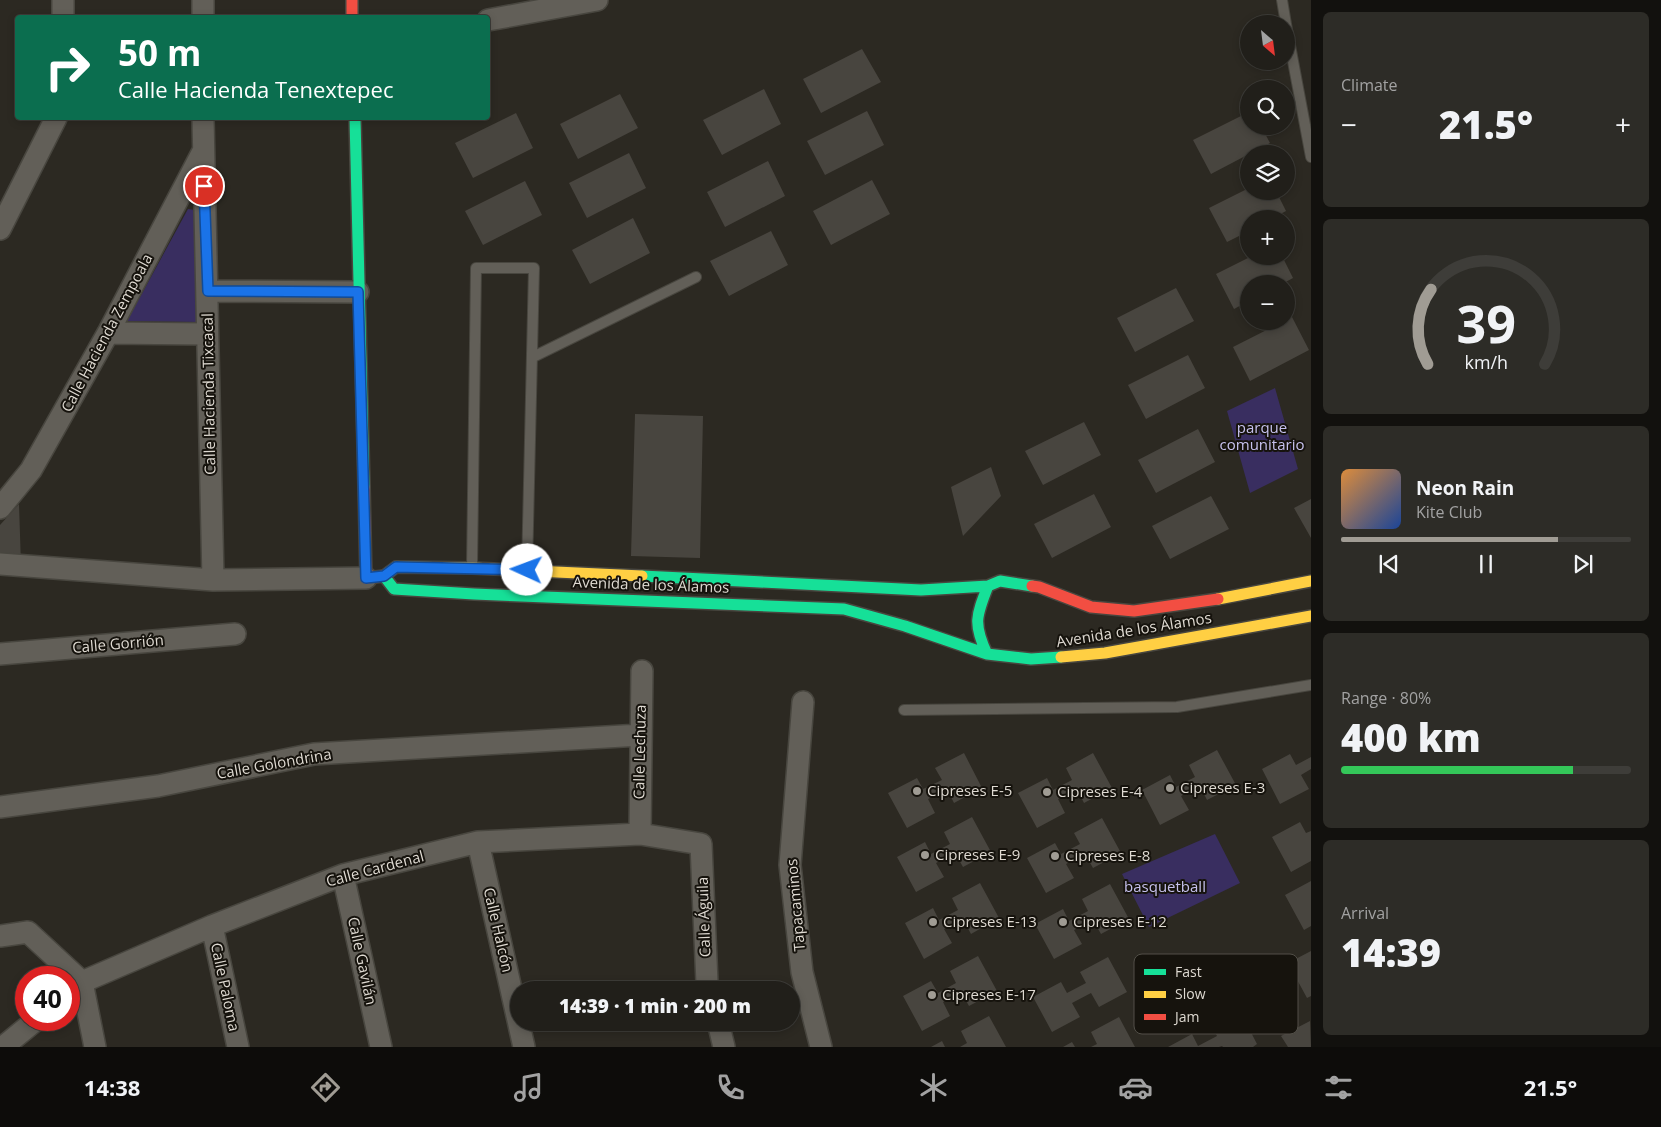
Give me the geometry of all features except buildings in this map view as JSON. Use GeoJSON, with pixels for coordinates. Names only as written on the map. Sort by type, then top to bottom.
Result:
{"type":"FeatureCollection","features":[{"type":"Feature","properties":{"kind":"street"},"geometry":{"type":"LineString","coordinates":[[64,0],[64,15]]}},
{"type":"Feature","properties":{"kind":"street"},"geometry":{"type":"LineString","coordinates":[[203,0],[203,15]]}},
{"type":"Feature","properties":{"kind":"street"},"geometry":{"type":"LineString","coordinates":[[352,0],[352,15]]}},
{"type":"Feature","properties":{"kind":"street"},"geometry":{"type":"LineString","coordinates":[[490,20],[597,0]]}},
{"type":"Feature","properties":{"kind":"street"},"geometry":{"type":"LineString","coordinates":[[0,229],[55,120]]}},
{"type":"Feature","properties":{"kind":"street","name":"Calle Hacienda Tixcacal"},"geometry":{"type":"LineString","coordinates":[[203,120],[208,291],[206,334],[212,580]]}},
{"type":"Feature","properties":{"kind":"street"},"geometry":{"type":"LineString","coordinates":[[0,564],[212,580],[375,577],[358,292],[355,120]]}},
{"type":"Feature","properties":{"kind":"street","name":"Calle Hacienda Zempoala"},"geometry":{"type":"LineString","coordinates":[[0,508],[31,470],[108,333],[203,150]]}},
{"type":"Feature","properties":{"kind":"street"},"geometry":{"type":"LineString","coordinates":[[208,291],[358,292]]}},
{"type":"Feature","properties":{"kind":"street"},"geometry":{"type":"LineString","coordinates":[[108,333],[206,334]]}},
{"type":"Feature","properties":{"kind":"street","name":"Avenida de los Álamos"},"geometry":{"type":"LineString","coordinates":[[375,577],[396,567],[473,581],[844,608],[905,626],[987,654],[1031,659],[1105,653],[1311,616]]}},
{"type":"Feature","properties":{"kind":"street","name":"Avenida de los Álamos"},"geometry":{"type":"LineString","coordinates":[[375,577],[394,589],[473,581],[527,570],[921,590],[988,586],[1000,581],[1039,587],[1091,607],[1134,611],[1208,600],[1311,581]]}},
{"type":"Feature","properties":{"kind":"street"},"geometry":{"type":"LineString","coordinates":[[987,654],[980,640],[976,623],[988,586]]}},
{"type":"Feature","properties":{"kind":"street","name":"Calle Gorrión"},"geometry":{"type":"LineString","coordinates":[[0,654],[235,634]]}},
{"type":"Feature","properties":{"kind":"street","name":"Calle Lechuza"},"geometry":{"type":"LineString","coordinates":[[640,834],[642,671]]}},
{"type":"Feature","properties":{"kind":"street","name":"Tapacaminos"},"geometry":{"type":"LineString","coordinates":[[803,702],[790,865],[802,972],[821,1047]]}},
{"type":"Feature","properties":{"kind":"street","name":"Calle Golondrina"},"geometry":{"type":"LineString","coordinates":[[0,807],[158,786],[314,754],[640,735]]}},
{"type":"Feature","properties":{"kind":"street","name":"Calle Cardenal"},"geometry":{"type":"LineString","coordinates":[[80,985],[212,926],[344,875],[478,842],[640,834],[701,844]]}},
{"type":"Feature","properties":{"kind":"street","name":"Calle Halcón"},"geometry":{"type":"LineString","coordinates":[[478,842],[524,1047]]}},
{"type":"Feature","properties":{"kind":"street","name":"Calle Águila"},"geometry":{"type":"LineString","coordinates":[[701,844],[707,981]]}},
{"type":"Feature","properties":{"kind":"street","name":"Calle Gavilán"},"geometry":{"type":"LineString","coordinates":[[344,875],[381,1047]]}},
{"type":"Feature","properties":{"kind":"street","name":"Calle Paloma"},"geometry":{"type":"LineString","coordinates":[[212,926],[238,1047]]}},
{"type":"Feature","properties":{"kind":"street"},"geometry":{"type":"LineString","coordinates":[[0,936],[28,932],[57,966]]}},
{"type":"Feature","properties":{"kind":"street"},"geometry":{"type":"LineString","coordinates":[[80,1002],[95,1047]]}},
{"type":"Feature","properties":{"kind":"street"},"geometry":{"type":"LineString","coordinates":[[3,1047],[23,1031]]}},
{"type":"Feature","properties":{"kind":"street"},"geometry":{"type":"LineString","coordinates":[[720,1031],[724,1047]]}},
{"type":"Feature","properties":{"kind":"lane"},"geometry":{"type":"LineString","coordinates":[[1282,0],[1284,15]]}},
{"type":"Feature","properties":{"kind":"lane"},"geometry":{"type":"LineString","coordinates":[[1295,70],[1311,157]]}},
{"type":"Feature","properties":{"kind":"lane"},"geometry":{"type":"LineString","coordinates":[[473,581],[476,268],[534,268],[527,570]]}},
{"type":"Feature","properties":{"kind":"lane"},"geometry":{"type":"LineString","coordinates":[[533,357],[696,276]]}},
{"type":"Feature","properties":{"kind":"lane"},"geometry":{"type":"LineString","coordinates":[[904,710],[1176,707],[1311,686]]}},
{"type":"Feature","properties":{"kind":"green space"},"geometry":{"type":"Polygon","coordinates":[[[188,209],[195,210],[197,322],[127,321],[188,209]]]}},
{"type":"Feature","properties":{"kind":"green space","name":"parque comunitario"},"geometry":{"type":"Polygon","coordinates":[[[1275,388],[1298,469],[1250,493],[1227,411],[1275,388]]]}},
{"type":"Feature","properties":{"kind":"green space","name":"basquetball"},"geometry":{"type":"Polygon","coordinates":[[[1215,834],[1240,883],[1149,927],[1122,874],[1215,834]]]}},
{"type":"Feature","properties":{"kind":"traffic: fast"},"geometry":{"type":"LineString","coordinates":[[355,120],[364,487]]}},
{"type":"Feature","properties":{"kind":"traffic: fast"},"geometry":{"type":"LineString","coordinates":[[384,576],[394,589],[844,609],[905,626],[987,654],[1031,659],[1061,657]]}},
{"type":"Feature","properties":{"kind":"traffic: fast"},"geometry":{"type":"LineString","coordinates":[[642,576],[921,590],[988,586],[1000,581],[1032,586]]}},
{"type":"Feature","properties":{"kind":"traffic: fast"},"geometry":{"type":"LineString","coordinates":[[987,654],[980,635],[978,620],[988,586]]}},
{"type":"Feature","properties":{"kind":"traffic: slow"},"geometry":{"type":"LineString","coordinates":[[384,576],[396,567],[472,568],[642,576]]}},
{"type":"Feature","properties":{"kind":"traffic: slow"},"geometry":{"type":"LineString","coordinates":[[1218,599],[1311,581]]}},
{"type":"Feature","properties":{"kind":"traffic: slow"},"geometry":{"type":"LineString","coordinates":[[1061,657],[1105,653],[1311,616]]}},
{"type":"Feature","properties":{"kind":"traffic: jam"},"geometry":{"type":"LineString","coordinates":[[352,0],[352,15]]}},
{"type":"Feature","properties":{"kind":"traffic: jam"},"geometry":{"type":"LineString","coordinates":[[364,487],[366,578],[384,576]]}},
{"type":"Feature","properties":{"kind":"traffic: jam"},"geometry":{"type":"LineString","coordinates":[[1032,586],[1091,607],[1134,611],[1218,599]]}},
{"type":"Feature","properties":{"kind":"place","name":"Cipreses E-3"},"geometry":{"type":"Point","coordinates":[1170,788]}},
{"type":"Feature","properties":{"kind":"place","name":"Cipreses E-5"},"geometry":{"type":"Point","coordinates":[917,791]}},
{"type":"Feature","properties":{"kind":"place","name":"Cipreses E-4"},"geometry":{"type":"Point","coordinates":[1047,792]}},
{"type":"Feature","properties":{"kind":"place","name":"Cipreses E-9"},"geometry":{"type":"Point","coordinates":[925,855]}},
{"type":"Feature","properties":{"kind":"place","name":"Cipreses E-8"},"geometry":{"type":"Point","coordinates":[1055,856]}},
{"type":"Feature","properties":{"kind":"place","name":"Cipreses E-13"},"geometry":{"type":"Point","coordinates":[933,922]}},
{"type":"Feature","properties":{"kind":"place","name":"Cipreses E-12"},"geometry":{"type":"Point","coordinates":[1063,922]}},
{"type":"Feature","properties":{"kind":"place","name":"Cipreses E-17"},"geometry":{"type":"Point","coordinates":[932,995]}},
{"type":"Feature","properties":{"kind":"route"},"geometry":{"type":"LineString","coordinates":[[204,186],[208,291],[358,292],[366,578],[384,576],[396,567],[527,570]]}}]}
